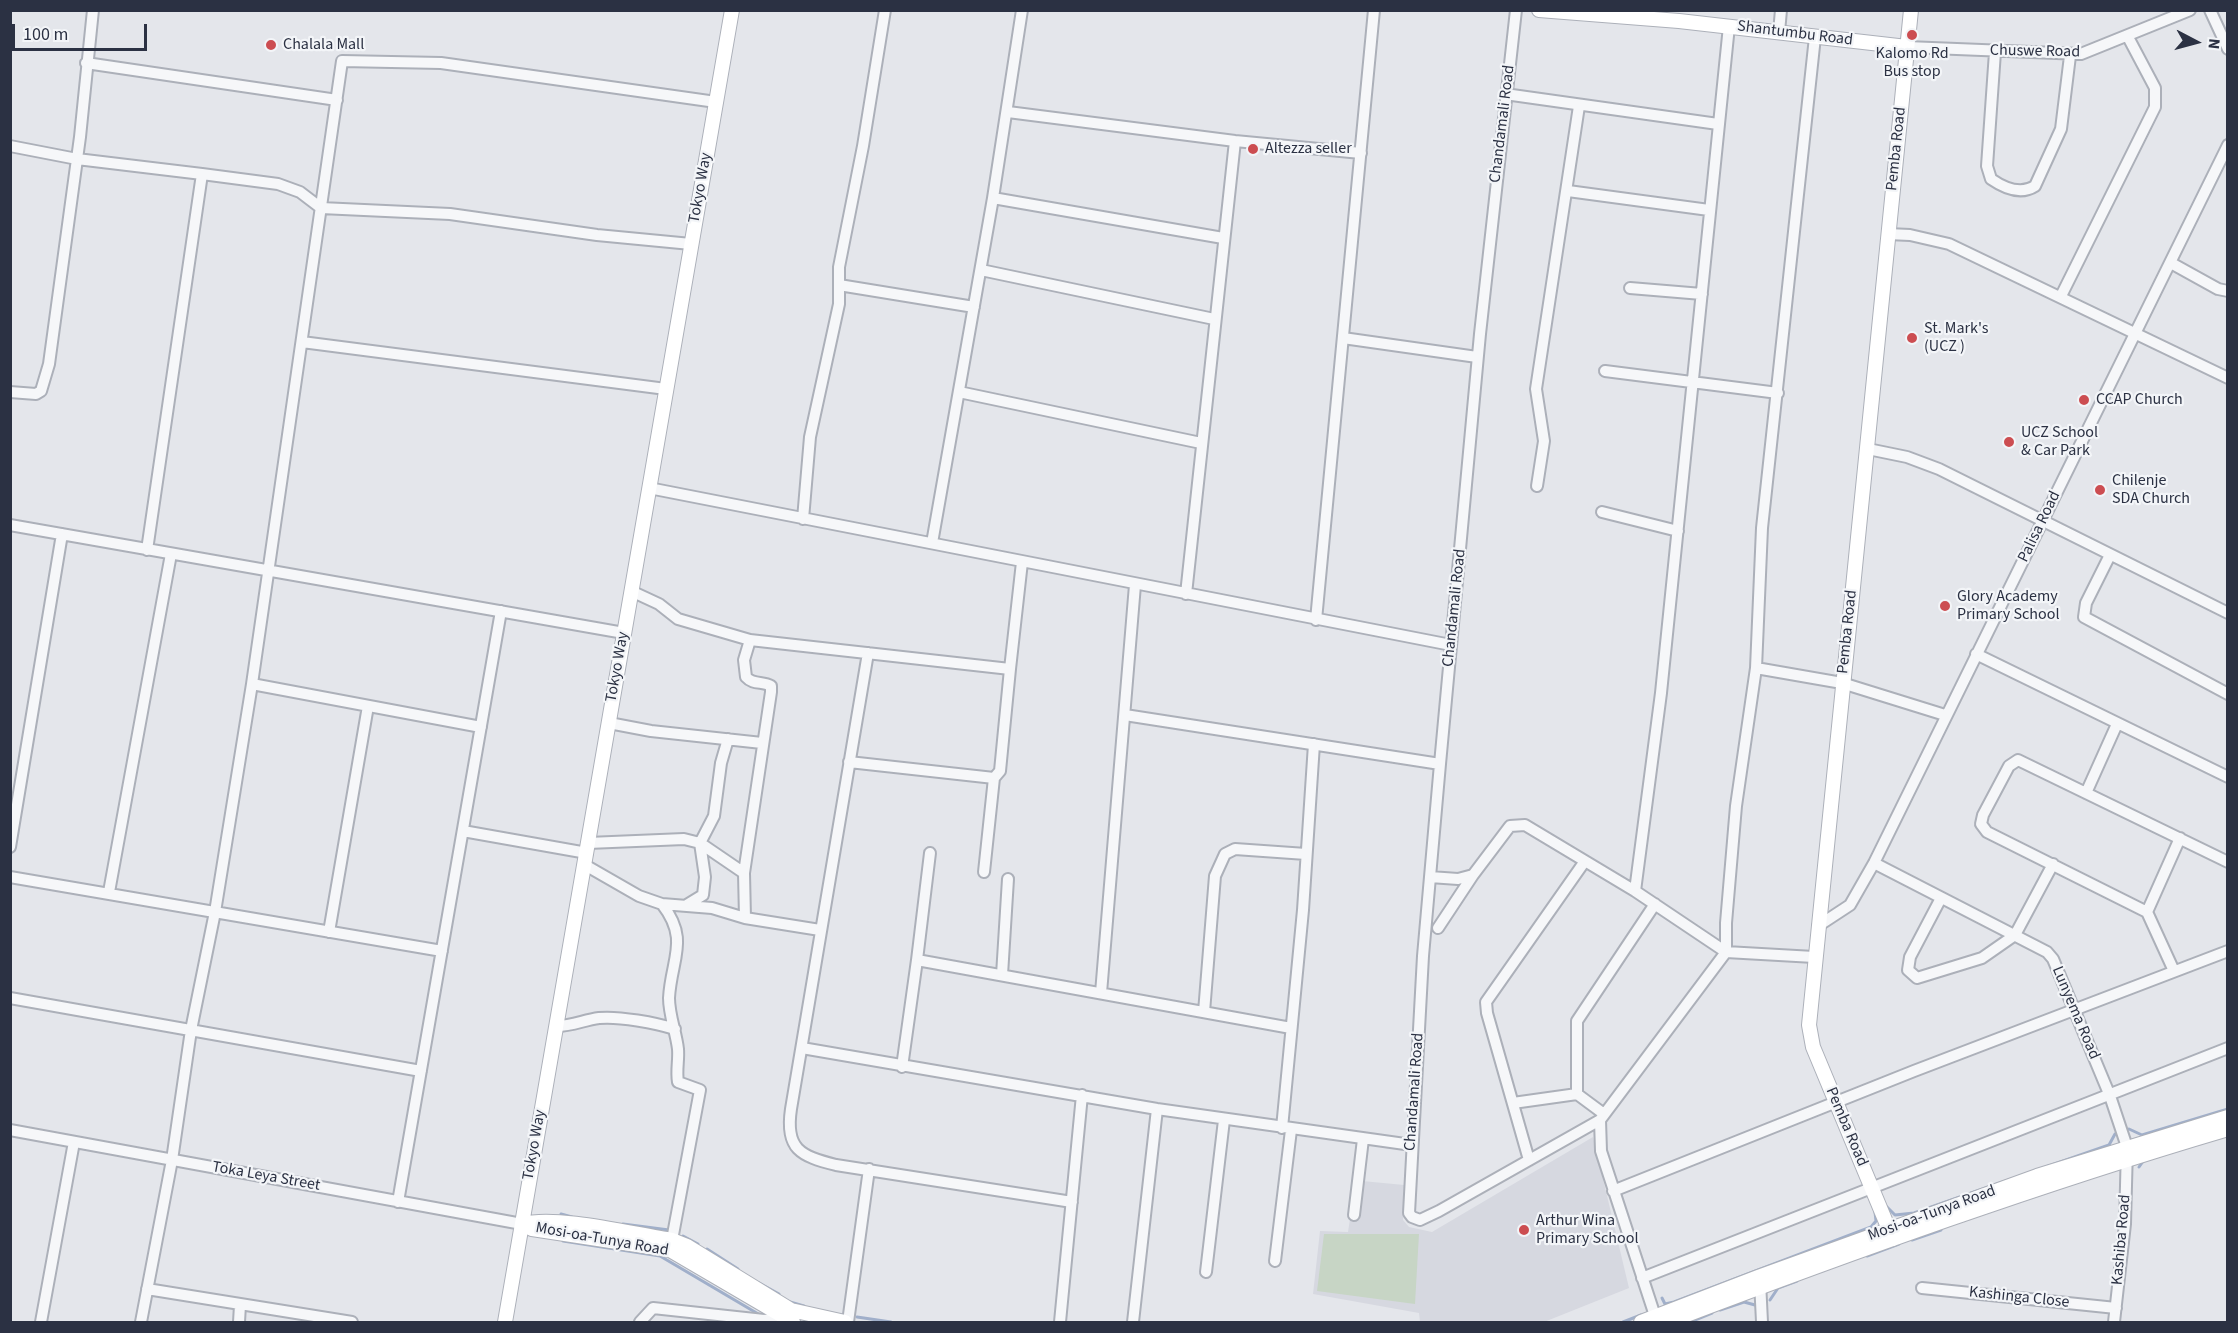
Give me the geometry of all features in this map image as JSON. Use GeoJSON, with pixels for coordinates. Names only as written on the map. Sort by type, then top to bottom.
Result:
{"type":"FeatureCollection","features":[{"type":"Feature","properties":{"kind":"main road","name":"Tokyo Way"},"geometry":{"type":"LineString","coordinates":[[505,1323],[732,10]]}},
{"type":"Feature","properties":{"kind":"main road","name":"Shantumbu Road"},"geometry":{"type":"LineString","coordinates":[[1539,10],[1680,16],[1729,26],[1907,47]]}},
{"type":"Feature","properties":{"kind":"main road","name":"Pemba Road"},"geometry":{"type":"LineString","coordinates":[[1891,1234],[1835,1103],[1810,1035],[1814,957],[1868,449],[1911,10]]}},
{"type":"Feature","properties":{"kind":"main road","name":"Mosi-oa-Tunya Road"},"geometry":{"type":"LineString","coordinates":[[1641,1323],[1660,1321],[1760,1281],[2228,1117]]}},
{"type":"Feature","properties":{"kind":"main road","name":"Mosi-oa-Tunya Road"},"geometry":{"type":"LineString","coordinates":[[2127,1153],[2228,1129]]}},
{"type":"Feature","properties":{"kind":"main road"},"geometry":{"type":"LineString","coordinates":[[526,1194],[538,1214],[561,1223]]}},
{"type":"Feature","properties":{"kind":"main road","name":"Mosi-oa-Tunya Road"},"geometry":{"type":"LineString","coordinates":[[522,1224],[535,1221],[561,1223],[672,1240],[687,1246],[789,1317]]}},
{"type":"Feature","properties":{"kind":"main road","name":"Mosi-oa-Tunya Road"},"geometry":{"type":"LineString","coordinates":[[522,1224],[549,1232],[670,1250],[789,1317],[847,1323]]}},
{"type":"Feature","properties":{"kind":"main road"},"geometry":{"type":"LineString","coordinates":[[517,1257],[532,1237],[549,1232]]}},
{"type":"Feature","properties":{"kind":"street"},"geometry":{"type":"LineString","coordinates":[[10,392],[36,394],[45,385],[77,159],[93,10]]}},
{"type":"Feature","properties":{"kind":"street"},"geometry":{"type":"LineString","coordinates":[[803,519],[810,437],[839,304],[839,267],[863,146],[885,10]]}},
{"type":"Feature","properties":{"kind":"street"},"geometry":{"type":"LineString","coordinates":[[932,543],[1008,112],[1022,10]]}},
{"type":"Feature","properties":{"kind":"street"},"geometry":{"type":"LineString","coordinates":[[1316,620],[1374,10]]}},
{"type":"Feature","properties":{"kind":"street","name":"Chandamali Road"},"geometry":{"type":"LineString","coordinates":[[1516,10],[1477,357],[1430,876],[1407,1207],[1412,1217],[1420,1220],[1529,1160]]}},
{"type":"Feature","properties":{"kind":"street"},"geometry":{"type":"LineString","coordinates":[[1779,32],[1781,10]]}},
{"type":"Feature","properties":{"kind":"street","name":"Chuswe Road"},"geometry":{"type":"LineString","coordinates":[[1907,47],[2070,56],[2091,52],[2190,10]]}},
{"type":"Feature","properties":{"kind":"street"},"geometry":{"type":"LineString","coordinates":[[2210,10],[2228,49]]}},
{"type":"Feature","properties":{"kind":"street"},"geometry":{"type":"LineString","coordinates":[[1635,891],[1661,693],[1729,26]]}},
{"type":"Feature","properties":{"kind":"street"},"geometry":{"type":"LineString","coordinates":[[1585,861],[1486,1002],[1487,1013],[1529,1160],[1602,1117],[1726,952],[1726,923],[1736,806],[1756,668],[1762,528],[1815,37]]}},
{"type":"Feature","properties":{"kind":"street"},"geometry":{"type":"LineString","coordinates":[[2061,296],[2155,107],[2155,88],[2128,37]]}},
{"type":"Feature","properties":{"kind":"street"},"geometry":{"type":"LineString","coordinates":[[1995,52],[1987,166],[1991,179],[2019,191],[2027,191],[2035,186],[2061,129],[2070,56]]}},
{"type":"Feature","properties":{"kind":"street"},"geometry":{"type":"LineString","coordinates":[[141,1323],[172,1160],[191,1030],[215,912],[270,572],[342,61],[441,63],[716,102]]}},
{"type":"Feature","properties":{"kind":"street"},"geometry":{"type":"LineString","coordinates":[[87,63],[337,100]]}},
{"type":"Feature","properties":{"kind":"street"},"geometry":{"type":"LineString","coordinates":[[1505,94],[1718,124]]}},
{"type":"Feature","properties":{"kind":"street"},"geometry":{"type":"LineString","coordinates":[[1537,486],[1544,441],[1536,390],[1580,106]]}},
{"type":"Feature","properties":{"kind":"street"},"geometry":{"type":"LineString","coordinates":[[1008,112],[1234,141],[1361,153]]}},
{"type":"Feature","properties":{"kind":"street"},"geometry":{"type":"LineString","coordinates":[[1186,594],[1234,141]]}},
{"type":"Feature","properties":{"kind":"street","name":"Palisa Road"},"geometry":{"type":"LineString","coordinates":[[1818,926],[1846,910],[1874,863],[2228,145]]}},
{"type":"Feature","properties":{"kind":"street"},"geometry":{"type":"LineString","coordinates":[[10,146],[77,159],[278,184],[300,192],[321,208],[470,216],[597,236],[691,244]]}},
{"type":"Feature","properties":{"kind":"street"},"geometry":{"type":"LineString","coordinates":[[147,550],[202,174]]}},
{"type":"Feature","properties":{"kind":"street"},"geometry":{"type":"LineString","coordinates":[[1568,191],[1709,210]]}},
{"type":"Feature","properties":{"kind":"street"},"geometry":{"type":"LineString","coordinates":[[993,198],[1223,238]]}},
{"type":"Feature","properties":{"kind":"street"},"geometry":{"type":"LineString","coordinates":[[1888,234],[1949,244],[2228,378]]}},
{"type":"Feature","properties":{"kind":"street"},"geometry":{"type":"LineString","coordinates":[[2171,263],[2218,289],[2228,291]]}},
{"type":"Feature","properties":{"kind":"street"},"geometry":{"type":"LineString","coordinates":[[981,270],[1214,319]]}},
{"type":"Feature","properties":{"kind":"street"},"geometry":{"type":"LineString","coordinates":[[839,285],[974,307]]}},
{"type":"Feature","properties":{"kind":"street"},"geometry":{"type":"LineString","coordinates":[[1629,288],[1702,294]]}},
{"type":"Feature","properties":{"kind":"street"},"geometry":{"type":"LineString","coordinates":[[1343,338],[1477,357]]}},
{"type":"Feature","properties":{"kind":"street"},"geometry":{"type":"LineString","coordinates":[[302,342],[666,389]]}},
{"type":"Feature","properties":{"kind":"street"},"geometry":{"type":"LineString","coordinates":[[1605,372],[1778,393]]}},
{"type":"Feature","properties":{"kind":"street"},"geometry":{"type":"LineString","coordinates":[[959,392],[1201,443]]}},
{"type":"Feature","properties":{"kind":"street"},"geometry":{"type":"LineString","coordinates":[[1868,449],[1923,462],[2228,613]]}},
{"type":"Feature","properties":{"kind":"street"},"geometry":{"type":"LineString","coordinates":[[649,488],[1135,585],[1451,645]]}},
{"type":"Feature","properties":{"kind":"street"},"geometry":{"type":"LineString","coordinates":[[1602,512],[1678,531]]}},
{"type":"Feature","properties":{"kind":"street"},"geometry":{"type":"LineString","coordinates":[[10,525],[624,633]]}},
{"type":"Feature","properties":{"kind":"street"},"geometry":{"type":"LineString","coordinates":[[10,847],[62,534]]}},
{"type":"Feature","properties":{"kind":"street"},"geometry":{"type":"LineString","coordinates":[[109,892],[171,554]]}},
{"type":"Feature","properties":{"kind":"street"},"geometry":{"type":"LineString","coordinates":[[2110,555],[2086,603],[2084,617],[2227,694]]}},
{"type":"Feature","properties":{"kind":"street"},"geometry":{"type":"LineString","coordinates":[[984,872],[994,778],[1000,771],[1022,562]]}},
{"type":"Feature","properties":{"kind":"street"},"geometry":{"type":"LineString","coordinates":[[1101,993],[1135,585]]}},
{"type":"Feature","properties":{"kind":"street"},"geometry":{"type":"LineString","coordinates":[[632,591],[659,604],[678,619],[750,640],[1010,669]]}},
{"type":"Feature","properties":{"kind":"street"},"geometry":{"type":"LineString","coordinates":[[398,1202],[501,611]]}},
{"type":"Feature","properties":{"kind":"street"},"geometry":{"type":"LineString","coordinates":[[745,918],[744,873],[771,686],[752,682],[746,677],[744,660],[750,640]]}},
{"type":"Feature","properties":{"kind":"street"},"geometry":{"type":"LineString","coordinates":[[868,653],[789,1124],[796,1147],[804,1155],[816,1160],[1072,1202]]}},
{"type":"Feature","properties":{"kind":"street"},"geometry":{"type":"LineString","coordinates":[[1976,654],[2228,777]]}},
{"type":"Feature","properties":{"kind":"street"},"geometry":{"type":"LineString","coordinates":[[1756,668],[1842,683],[1945,715]]}},
{"type":"Feature","properties":{"kind":"street"},"geometry":{"type":"LineString","coordinates":[[252,684],[481,727]]}},
{"type":"Feature","properties":{"kind":"street"},"geometry":{"type":"LineString","coordinates":[[329,932],[368,706]]}},
{"type":"Feature","properties":{"kind":"street"},"geometry":{"type":"LineString","coordinates":[[1125,715],[1440,764]]}},
{"type":"Feature","properties":{"kind":"street"},"geometry":{"type":"LineString","coordinates":[[609,723],[762,743]]}},
{"type":"Feature","properties":{"kind":"street"},"geometry":{"type":"LineString","coordinates":[[2086,793],[2117,724]]}},
{"type":"Feature","properties":{"kind":"street"},"geometry":{"type":"LineString","coordinates":[[683,906],[703,895],[705,877],[700,843],[714,816],[721,763],[728,739]]}},
{"type":"Feature","properties":{"kind":"street"},"geometry":{"type":"LineString","coordinates":[[1275,1262],[1314,744]]}},
{"type":"Feature","properties":{"kind":"street"},"geometry":{"type":"LineString","coordinates":[[2174,971],[2147,912],[1987,832],[1981,824],[1983,815],[2014,760],[2228,862]]}},
{"type":"Feature","properties":{"kind":"street"},"geometry":{"type":"LineString","coordinates":[[849,762],[994,778]]}},
{"type":"Feature","properties":{"kind":"street"},"geometry":{"type":"LineString","coordinates":[[1438,928],[1473,875],[1510,826],[1516,824],[1525,825],[1635,891],[1726,952],[1814,957]]}},
{"type":"Feature","properties":{"kind":"street"},"geometry":{"type":"LineString","coordinates":[[463,831],[586,854],[654,838],[684,839],[700,843],[744,873]]}},
{"type":"Feature","properties":{"kind":"street"},"geometry":{"type":"LineString","coordinates":[[2147,912],[2180,838]]}},
{"type":"Feature","properties":{"kind":"street"},"geometry":{"type":"LineString","coordinates":[[1204,1012],[1215,876],[1222,859],[1235,849],[1306,854]]}},
{"type":"Feature","properties":{"kind":"street"},"geometry":{"type":"LineString","coordinates":[[902,1067],[930,853]]}},
{"type":"Feature","properties":{"kind":"street"},"geometry":{"type":"LineString","coordinates":[[586,854],[639,897],[662,904],[712,908],[745,918],[820,930]]}},
{"type":"Feature","properties":{"kind":"street","name":"Lunyema Road"},"geometry":{"type":"LineString","coordinates":[[1874,863],[2047,952],[2053,959],[2110,1095],[2127,1153]]}},
{"type":"Feature","properties":{"kind":"street"},"geometry":{"type":"LineString","coordinates":[[1941,898],[1910,957],[1908,970],[1917,978],[1927,977],[1982,958],[2015,935],[2053,864]]}},
{"type":"Feature","properties":{"kind":"street"},"geometry":{"type":"LineString","coordinates":[[1430,876],[1458,879],[1473,875]]}},
{"type":"Feature","properties":{"kind":"street"},"geometry":{"type":"LineString","coordinates":[[10,877],[109,892],[442,951]]}},
{"type":"Feature","properties":{"kind":"street"},"geometry":{"type":"LineString","coordinates":[[1002,975],[1008,879]]}},
{"type":"Feature","properties":{"kind":"street"},"geometry":{"type":"LineString","coordinates":[[662,904],[670,915],[679,941],[669,999],[678,1051],[678,1082],[700,1090],[672,1240]]}},
{"type":"Feature","properties":{"kind":"street"},"geometry":{"type":"LineString","coordinates":[[1655,904],[1577,1021],[1577,1094],[1602,1117],[1601,1151],[1642,1278],[1660,1321]]}},
{"type":"Feature","properties":{"kind":"street"},"geometry":{"type":"LineString","coordinates":[[1613,1191],[2228,951]]}},
{"type":"Feature","properties":{"kind":"street"},"geometry":{"type":"LineString","coordinates":[[917,960],[1291,1028]]}},
{"type":"Feature","properties":{"kind":"street"},"geometry":{"type":"LineString","coordinates":[[10,998],[422,1071]]}},
{"type":"Feature","properties":{"kind":"street"},"geometry":{"type":"LineString","coordinates":[[557,1026],[568,1026],[600,1018],[675,1029]]}},
{"type":"Feature","properties":{"kind":"street"},"geometry":{"type":"LineString","coordinates":[[802,1048],[902,1067],[1224,1120],[1412,1145]]}},
{"type":"Feature","properties":{"kind":"street"},"geometry":{"type":"LineString","coordinates":[[1642,1278],[2228,1048]]}},
{"type":"Feature","properties":{"kind":"street"},"geometry":{"type":"LineString","coordinates":[[1513,1103],[1577,1094]]}},
{"type":"Feature","properties":{"kind":"street"},"geometry":{"type":"LineString","coordinates":[[1059,1323],[1082,1095]]}},
{"type":"Feature","properties":{"kind":"street"},"geometry":{"type":"LineString","coordinates":[[1133,1323],[1156,1109]]}},
{"type":"Feature","properties":{"kind":"street"},"geometry":{"type":"LineString","coordinates":[[1206,1272],[1224,1120]]}},
{"type":"Feature","properties":{"kind":"street","name":"Toka Leya Street"},"geometry":{"type":"LineString","coordinates":[[10,1130],[522,1224]]}},
{"type":"Feature","properties":{"kind":"street"},"geometry":{"type":"LineString","coordinates":[[1354,1215],[1363,1139]]}},
{"type":"Feature","properties":{"kind":"street"},"geometry":{"type":"LineString","coordinates":[[41,1323],[74,1142]]}},
{"type":"Feature","properties":{"kind":"street","name":"Kashiba Road"},"geometry":{"type":"LineString","coordinates":[[2114,1323],[2125,1224],[2127,1153]]}},
{"type":"Feature","properties":{"kind":"street"},"geometry":{"type":"LineString","coordinates":[[847,1323],[869,1169]]}},
{"type":"Feature","properties":{"kind":"street"},"geometry":{"type":"LineString","coordinates":[[1760,1281],[1762,1323]]}},
{"type":"Feature","properties":{"kind":"street","name":"Kashinga Close"},"geometry":{"type":"LineString","coordinates":[[1922,1288],[2116,1308]]}},
{"type":"Feature","properties":{"kind":"street"},"geometry":{"type":"LineString","coordinates":[[147,1289],[352,1323]]}},
{"type":"Feature","properties":{"kind":"street"},"geometry":{"type":"LineString","coordinates":[[239,1323],[240,1305]]}},
{"type":"Feature","properties":{"kind":"street"},"geometry":{"type":"LineString","coordinates":[[640,1323],[647,1312],[663,1307],[764,1320],[789,1317]]}},
{"type":"Feature","properties":{"kind":"shaded area","name":"Arthur Wina Primary School"},"geometry":{"type":"Polygon","coordinates":[[[1593,1137],[1629,1288],[1544,1322],[1420,1322],[1419,1313],[1313,1294],[1320,1231],[1348,1232],[1350,1219],[1358,1219],[1362,1181],[1404,1185],[1403,1220],[1409,1227],[1432,1232],[1593,1137]]]}},
{"type":"Feature","properties":{"kind":"green space"},"geometry":{"type":"Polygon","coordinates":[[[1324,1234],[1419,1234],[1415,1304],[1317,1291],[1324,1234]]]}},
{"type":"Feature","properties":{"kind":"waterway"},"geometry":{"type":"LineString","coordinates":[[2129,1129],[2142,1135],[2228,1109]]}},
{"type":"Feature","properties":{"kind":"waterway"},"geometry":{"type":"LineString","coordinates":[[1885,1205],[1895,1215],[1914,1213],[2109,1145],[2115,1134]]}},
{"type":"Feature","properties":{"kind":"waterway"},"geometry":{"type":"LineString","coordinates":[[2139,1167],[2144,1160]]}},
{"type":"Feature","properties":{"kind":"waterway"},"geometry":{"type":"LineString","coordinates":[[1662,1298],[1665,1304],[1674,1302],[1871,1227],[1876,1221],[1875,1212]]}},
{"type":"Feature","properties":{"kind":"waterway"},"geometry":{"type":"LineString","coordinates":[[561,1214],[572,1217]]}},
{"type":"Feature","properties":{"kind":"waterway"},"geometry":{"type":"LineString","coordinates":[[623,1224],[669,1230]]}},
{"type":"Feature","properties":{"kind":"waterway"},"geometry":{"type":"LineString","coordinates":[[1912,1240],[1941,1230]]}},
{"type":"Feature","properties":{"kind":"waterway"},"geometry":{"type":"LineString","coordinates":[[683,1236],[698,1244]]}},
{"type":"Feature","properties":{"kind":"waterway"},"geometry":{"type":"LineString","coordinates":[[563,1241],[660,1256],[760,1315]]}},
{"type":"Feature","properties":{"kind":"waterway"},"geometry":{"type":"LineString","coordinates":[[1867,1256],[1899,1244]]}},
{"type":"Feature","properties":{"kind":"waterway"},"geometry":{"type":"LineString","coordinates":[[707,1249],[738,1269]]}},
{"type":"Feature","properties":{"kind":"waterway"},"geometry":{"type":"LineString","coordinates":[[1770,1300],[1778,1288],[1797,1281]]}},
{"type":"Feature","properties":{"kind":"waterway"},"geometry":{"type":"LineString","coordinates":[[759,1283],[779,1294]]}},
{"type":"Feature","properties":{"kind":"waterway"},"geometry":{"type":"LineString","coordinates":[[790,1302],[804,1306]]}},
{"type":"Feature","properties":{"kind":"waterway"},"geometry":{"type":"LineString","coordinates":[[1720,1310],[1744,1302],[1755,1305]]}},
{"type":"Feature","properties":{"kind":"waterway"},"geometry":{"type":"LineString","coordinates":[[1690,1322],[1712,1313]]}},
{"type":"Feature","properties":{"kind":"waterway"},"geometry":{"type":"LineString","coordinates":[[1623,1322],[1641,1315]]}},
{"type":"Feature","properties":{"kind":"waterway"},"geometry":{"type":"LineString","coordinates":[[857,1317],[891,1322]]}},
{"type":"Feature","properties":{"kind":"place","name":"Kalomo Rd Bus stop"},"geometry":{"type":"Point","coordinates":[1912,35]}},
{"type":"Feature","properties":{"kind":"place","name":"Chalala Mall"},"geometry":{"type":"Point","coordinates":[271,45]}},
{"type":"Feature","properties":{"kind":"place","name":"Altezza seller"},"geometry":{"type":"Point","coordinates":[1253,149]}},
{"type":"Feature","properties":{"kind":"place","name":"St. Mark's (UCZ )"},"geometry":{"type":"Point","coordinates":[1912,338]}},
{"type":"Feature","properties":{"kind":"place","name":"CCAP Church"},"geometry":{"type":"Point","coordinates":[2084,400]}},
{"type":"Feature","properties":{"kind":"place","name":"UCZ School & Car Park"},"geometry":{"type":"Point","coordinates":[2009,442]}},
{"type":"Feature","properties":{"kind":"place","name":"Chilenje SDA Church"},"geometry":{"type":"Point","coordinates":[2100,490]}},
{"type":"Feature","properties":{"kind":"place","name":"Glory Academy Primary School"},"geometry":{"type":"Point","coordinates":[1945,606]}},
{"type":"Feature","properties":{"kind":"place","name":"Arthur Wina Primary School"},"geometry":{"type":"Point","coordinates":[1524,1230]}}]}
